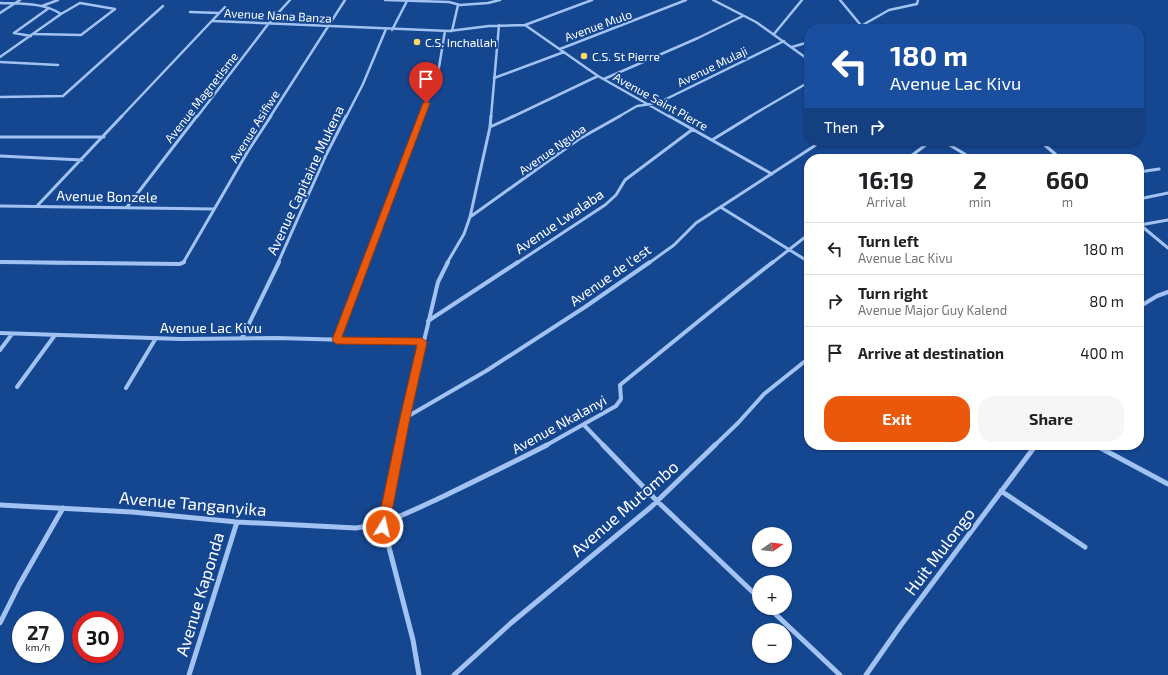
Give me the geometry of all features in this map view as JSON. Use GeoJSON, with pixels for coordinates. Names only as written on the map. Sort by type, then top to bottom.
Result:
{"type":"FeatureCollection","features":[{"type":"Feature","properties":{"kind":"street"},"geometry":{"type":"LineString","coordinates":[[0,13],[20,0]]}},
{"type":"Feature","properties":{"kind":"street"},"geometry":{"type":"LineString","coordinates":[[42,7],[58,0]]}},
{"type":"Feature","properties":{"kind":"street","name":"Avenue Magnetisme"},"geometry":{"type":"LineString","coordinates":[[127,207],[269,24],[290,0]]}},
{"type":"Feature","properties":{"kind":"street","name":"Avenue Asifiwe"},"geometry":{"type":"LineString","coordinates":[[0,262],[181,264],[184,262],[248,151],[345,0]]}},
{"type":"Feature","properties":{"kind":"street"},"geometry":{"type":"LineString","coordinates":[[385,0],[449,2],[458,5],[483,4],[500,0]]}},
{"type":"Feature","properties":{"kind":"street"},"geometry":{"type":"LineString","coordinates":[[480,0],[483,4]]}},
{"type":"Feature","properties":{"kind":"street"},"geometry":{"type":"LineString","coordinates":[[525,25],[592,0]]}},
{"type":"Feature","properties":{"kind":"street","name":"Avenue Mulo"},"geometry":{"type":"LineString","coordinates":[[560,49],[686,0]]}},
{"type":"Feature","properties":{"kind":"street"},"geometry":{"type":"LineString","coordinates":[[713,0],[756,22],[804,56]]}},
{"type":"Feature","properties":{"kind":"street"},"geometry":{"type":"LineString","coordinates":[[774,34],[802,0]]}},
{"type":"Feature","properties":{"kind":"street"},"geometry":{"type":"LineString","coordinates":[[840,0],[859,24]]}},
{"type":"Feature","properties":{"kind":"street"},"geometry":{"type":"LineString","coordinates":[[864,24],[889,10],[915,5],[918,3],[918,0]]}},
{"type":"Feature","properties":{"kind":"street"},"geometry":{"type":"LineString","coordinates":[[392,30],[407,1]]}},
{"type":"Feature","properties":{"kind":"street"},"geometry":{"type":"LineString","coordinates":[[0,3],[49,8],[61,14]]}},
{"type":"Feature","properties":{"kind":"street"},"geometry":{"type":"LineString","coordinates":[[0,57],[32,35],[61,14],[80,3],[115,9],[81,35],[32,35],[14,33],[49,8]]}},
{"type":"Feature","properties":{"kind":"street"},"geometry":{"type":"LineString","coordinates":[[452,31],[458,5]]}},
{"type":"Feature","properties":{"kind":"street"},"geometry":{"type":"LineString","coordinates":[[0,97],[64,96],[163,6]]}},
{"type":"Feature","properties":{"kind":"street"},"geometry":{"type":"LineString","coordinates":[[212,21],[225,7]]}},
{"type":"Feature","properties":{"kind":"street"},"geometry":{"type":"LineString","coordinates":[[190,12],[219,13]]}},
{"type":"Feature","properties":{"kind":"street"},"geometry":{"type":"LineString","coordinates":[[604,79],[698,38],[743,16]]}},
{"type":"Feature","properties":{"kind":"street","name":"Avenue Nana Banza"},"geometry":{"type":"LineString","coordinates":[[37,206],[104,137],[212,21],[392,30],[445,31],[499,25],[525,25]]}},
{"type":"Feature","properties":{"kind":"street"},"geometry":{"type":"LineString","coordinates":[[419,675],[413,640],[383,524],[422,342],[441,275],[467,227],[470,217],[490,127],[499,25]]}},
{"type":"Feature","properties":{"kind":"street","name":"Avenue Saint Pierre"},"geometry":{"type":"LineString","coordinates":[[525,25],[598,76],[772,174]]}},
{"type":"Feature","properties":{"kind":"street","name":"Avenue Capitaine Mukena"},"geometry":{"type":"LineString","coordinates":[[242,338],[289,240],[326,155],[363,84],[386,29]]}},
{"type":"Feature","properties":{"kind":"street"},"geometry":{"type":"LineString","coordinates":[[336,340],[438,73],[445,31]]}},
{"type":"Feature","properties":{"kind":"street","name":"Avenue Mulaji"},"geometry":{"type":"LineString","coordinates":[[648,105],[658,103],[784,41]]}},
{"type":"Feature","properties":{"kind":"street"},"geometry":{"type":"LineString","coordinates":[[792,47],[804,43]]}},
{"type":"Feature","properties":{"kind":"street","name":"Avenue Mulo"},"geometry":{"type":"LineString","coordinates":[[494,78],[564,52]]}},
{"type":"Feature","properties":{"kind":"street"},"geometry":{"type":"LineString","coordinates":[[0,62],[58,65]]}},
{"type":"Feature","properties":{"kind":"street"},"geometry":{"type":"LineString","coordinates":[[490,127],[598,76]]}},
{"type":"Feature","properties":{"kind":"street"},"geometry":{"type":"LineString","coordinates":[[712,140],[804,85]]}},
{"type":"Feature","properties":{"kind":"street","name":"Avenue Nguba"},"geometry":{"type":"LineString","coordinates":[[470,217],[579,139],[637,106],[648,105]]}},
{"type":"Feature","properties":{"kind":"street","name":"Avenue Lwalaba"},"geometry":{"type":"LineString","coordinates":[[428,321],[605,205],[614,197],[625,180],[693,129]]}},
{"type":"Feature","properties":{"kind":"street"},"geometry":{"type":"LineString","coordinates":[[0,138],[104,137]]}},
{"type":"Feature","properties":{"kind":"street","name":"Avenue de l'est"},"geometry":{"type":"LineString","coordinates":[[405,418],[486,371],[585,308],[674,245],[696,223],[722,208],[814,146]]}},
{"type":"Feature","properties":{"kind":"street"},"geometry":{"type":"LineString","coordinates":[[914,154],[925,146]]}},
{"type":"Feature","properties":{"kind":"street"},"geometry":{"type":"LineString","coordinates":[[951,146],[965,154]]}},
{"type":"Feature","properties":{"kind":"street"},"geometry":{"type":"LineString","coordinates":[[1046,146],[1056,154]]}},
{"type":"Feature","properties":{"kind":"street"},"geometry":{"type":"LineString","coordinates":[[0,156],[82,160]]}},
{"type":"Feature","properties":{"kind":"street"},"geometry":{"type":"LineString","coordinates":[[1144,171],[1159,169]]}},
{"type":"Feature","properties":{"kind":"street"},"geometry":{"type":"LineString","coordinates":[[1144,198],[1168,193]]}},
{"type":"Feature","properties":{"kind":"street","name":"Avenue Bonzele"},"geometry":{"type":"LineString","coordinates":[[0,206],[214,209]]}},
{"type":"Feature","properties":{"kind":"street"},"geometry":{"type":"LineString","coordinates":[[722,208],[804,259]]}},
{"type":"Feature","properties":{"kind":"street"},"geometry":{"type":"LineString","coordinates":[[1144,224],[1168,220]]}},
{"type":"Feature","properties":{"kind":"street"},"geometry":{"type":"LineString","coordinates":[[1144,228],[1168,248]]}},
{"type":"Feature","properties":{"kind":"street","name":"Avenue Nkalanyi"},"geometry":{"type":"LineString","coordinates":[[383,524],[478,481],[584,425],[618,404],[621,397],[620,385],[705,317],[726,298],[804,238]]}},
{"type":"Feature","properties":{"kind":"street"},"geometry":{"type":"LineString","coordinates":[[1144,304],[1157,296],[1168,292]]}},
{"type":"Feature","properties":{"kind":"street","name":"Avenue Lac Kivu"},"geometry":{"type":"LineString","coordinates":[[0,333],[156,338],[242,338],[422,342]]}},
{"type":"Feature","properties":{"kind":"street"},"geometry":{"type":"LineString","coordinates":[[0,350],[12,334]]}},
{"type":"Feature","properties":{"kind":"street"},"geometry":{"type":"LineString","coordinates":[[17,388],[55,335]]}},
{"type":"Feature","properties":{"kind":"street"},"geometry":{"type":"LineString","coordinates":[[126,388],[156,338]]}},
{"type":"Feature","properties":{"kind":"street","name":"Avenue Mutombo"},"geometry":{"type":"LineString","coordinates":[[454,675],[511,623],[657,501],[738,423],[764,394],[804,362]]}},
{"type":"Feature","properties":{"kind":"street"},"geometry":{"type":"LineString","coordinates":[[584,425],[657,501],[752,591]]}},
{"type":"Feature","properties":{"kind":"street","name":"Huit Mulongo"},"geometry":{"type":"LineString","coordinates":[[866,675],[1032,450]]}},
{"type":"Feature","properties":{"kind":"street"},"geometry":{"type":"LineString","coordinates":[[1104,450],[1168,484]]}},
{"type":"Feature","properties":{"kind":"street"},"geometry":{"type":"LineString","coordinates":[[1001,491],[1085,547]]}},
{"type":"Feature","properties":{"kind":"street","name":"Avenue Tanganyika"},"geometry":{"type":"LineString","coordinates":[[0,505],[139,512],[237,522],[356,528],[383,524]]}},
{"type":"Feature","properties":{"kind":"street"},"geometry":{"type":"LineString","coordinates":[[0,623],[12,597],[63,508]]}},
{"type":"Feature","properties":{"kind":"street","name":"Avenue Kaponda"},"geometry":{"type":"LineString","coordinates":[[189,675],[237,522]]}},
{"type":"Feature","properties":{"kind":"street"},"geometry":{"type":"LineString","coordinates":[[776,615],[840,675]]}},
{"type":"Feature","properties":{"kind":"place","name":"C.S. Inchallah"},"geometry":{"type":"Point","coordinates":[417,42]}},
{"type":"Feature","properties":{"kind":"place","name":"C.S. St Pierre"},"geometry":{"type":"Point","coordinates":[584,56]}},
{"type":"Feature","properties":{"kind":"route"},"geometry":{"type":"LineString","coordinates":[[383,527],[422,342],[336,340],[426,103]]}}]}
